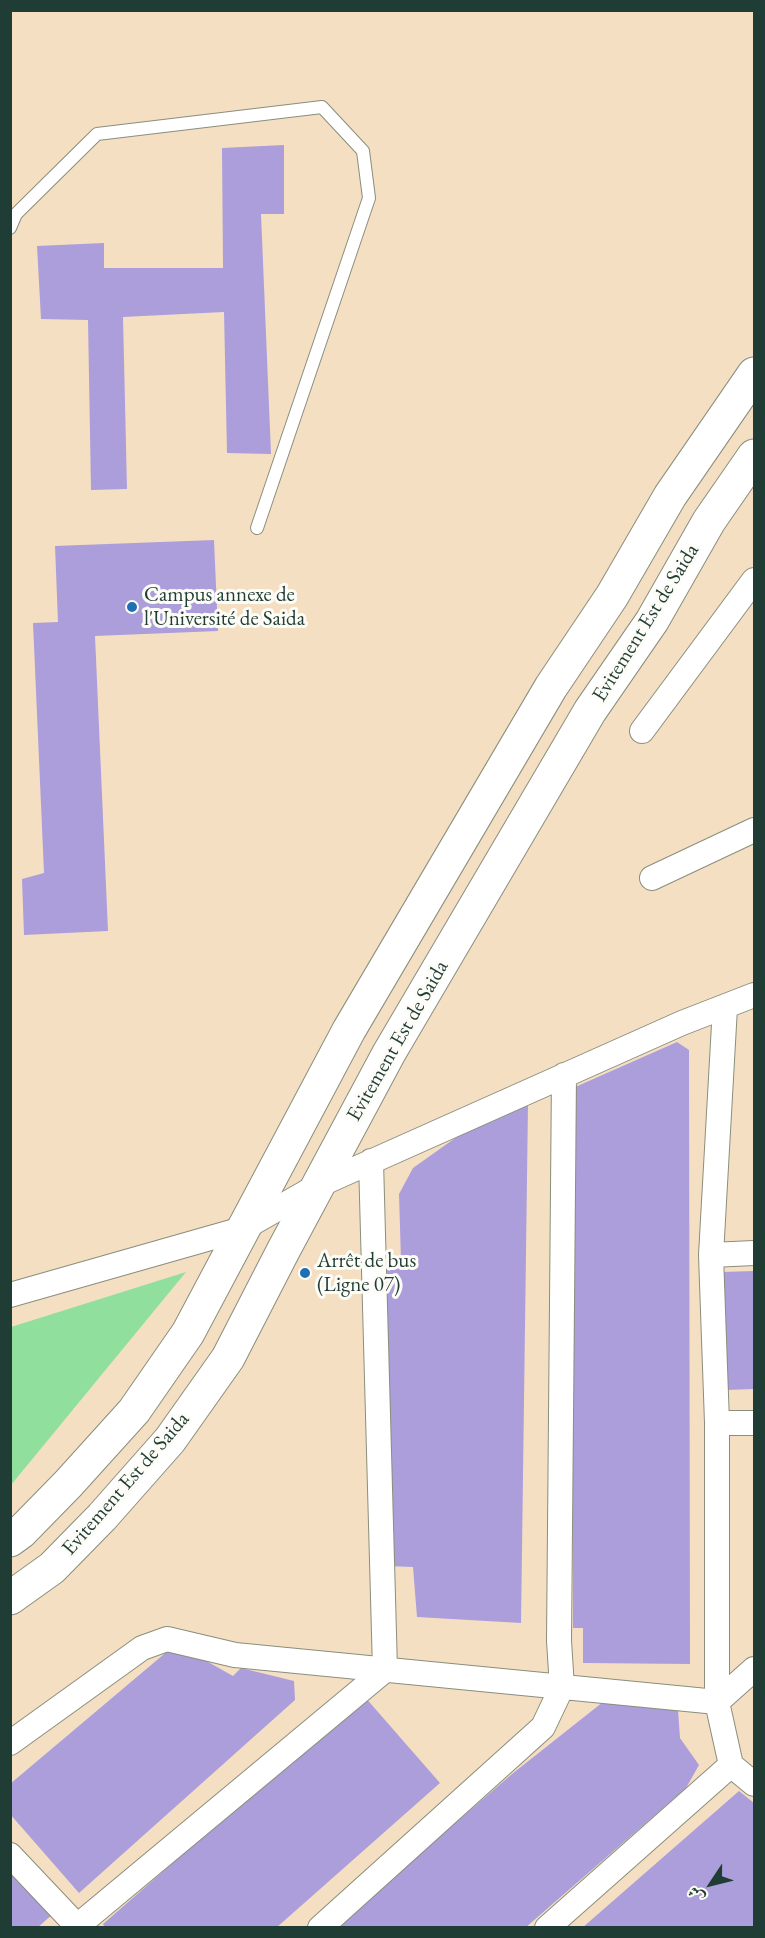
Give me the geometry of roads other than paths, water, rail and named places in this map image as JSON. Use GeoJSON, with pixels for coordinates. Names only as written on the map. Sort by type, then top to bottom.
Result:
{"type":"FeatureCollection","features":[{"type":"Feature","properties":{"kind":"main road"},"geometry":{"type":"LineString","coordinates":[[10,1540],[21,1532],[68,1484],[134,1411],[188,1333],[349,1030],[551,687],[612,596],[670,496],[754,374]]}},
{"type":"Feature","properties":{"kind":"main road","name":"Evitement Est de Saida"},"geometry":{"type":"LineString","coordinates":[[10,1598],[51,1568],[102,1517],[170,1440],[228,1358],[390,1053],[590,711],[652,621],[709,521],[754,456]]}},
{"type":"Feature","properties":{"kind":"street"},"geometry":{"type":"LineString","coordinates":[[642,731],[754,580]]}},
{"type":"Feature","properties":{"kind":"street"},"geometry":{"type":"LineString","coordinates":[[652,878],[754,830]]}},
{"type":"Feature","properties":{"kind":"street"},"geometry":{"type":"LineString","coordinates":[[10,1295],[242,1229],[319,1185],[371,1161],[682,1023],[754,995]]}},
{"type":"Feature","properties":{"kind":"street"},"geometry":{"type":"LineString","coordinates":[[725,1007],[711,1255],[717,1423],[717,1702],[731,1765],[754,1784]]}},
{"type":"Feature","properties":{"kind":"street"},"geometry":{"type":"LineString","coordinates":[[320,1928],[543,1727],[562,1687],[559,1630],[564,1075]]}},
{"type":"Feature","properties":{"kind":"street"},"geometry":{"type":"LineString","coordinates":[[371,1161],[385,1670]]}},
{"type":"Feature","properties":{"kind":"street"},"geometry":{"type":"LineString","coordinates":[[711,1255],[754,1253]]}},
{"type":"Feature","properties":{"kind":"street"},"geometry":{"type":"LineString","coordinates":[[717,1423],[754,1423]]}},
{"type":"Feature","properties":{"kind":"street"},"geometry":{"type":"LineString","coordinates":[[10,1743],[142,1648],[167,1639],[235,1655],[717,1702],[754,1669]]}},
{"type":"Feature","properties":{"kind":"street"},"geometry":{"type":"LineString","coordinates":[[10,1855],[77,1927],[385,1670]]}},
{"type":"Feature","properties":{"kind":"street"},"geometry":{"type":"LineString","coordinates":[[547,1928],[731,1765]]}},
{"type":"Feature","properties":{"kind":"lane"},"geometry":{"type":"LineString","coordinates":[[10,228],[16,214],[97,134],[322,107],[363,151],[369,198],[257,528]]}},
{"type":"Feature","properties":{"kind":"place","name":"Campus annexe de l'Université de Saida"},"geometry":{"type":"Point","coordinates":[132,607]}},
{"type":"Feature","properties":{"kind":"place","name":"Arrêt de bus (Ligne 07)"},"geometry":{"type":"Point","coordinates":[305,1273]}}]}
